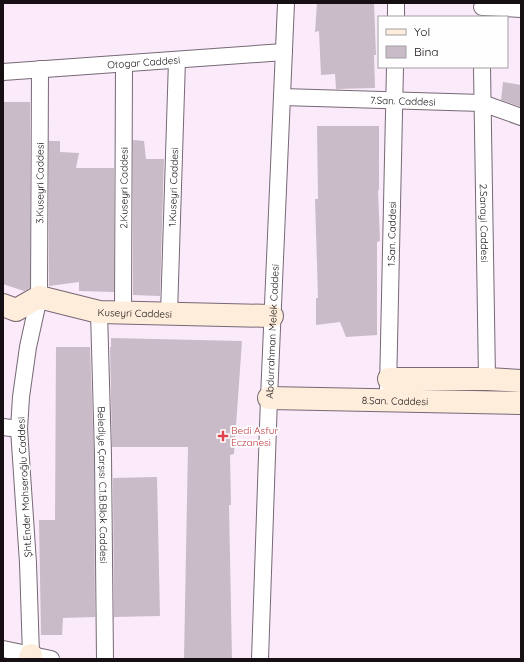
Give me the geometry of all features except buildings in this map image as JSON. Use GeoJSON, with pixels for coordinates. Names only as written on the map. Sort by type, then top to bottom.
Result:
{"type":"FeatureCollection","features":[{"type":"Feature","properties":{"kind":"street","name":"Abdurrahman Melek Caddesi"},"geometry":{"type":"LineString","coordinates":[[260,659],[272,316],[286,3]]}},
{"type":"Feature","properties":{"kind":"street"},"geometry":{"type":"LineString","coordinates":[[396,3],[396,16]]}},
{"type":"Feature","properties":{"kind":"street"},"geometry":{"type":"LineString","coordinates":[[482,9],[521,9]]}},
{"type":"Feature","properties":{"kind":"street","name":"Otogar Caddesi"},"geometry":{"type":"LineString","coordinates":[[3,72],[284,52]]}},
{"type":"Feature","properties":{"kind":"street","name":"1.Kuseyri Caddesi"},"geometry":{"type":"LineString","coordinates":[[169,314],[177,60]]}},
{"type":"Feature","properties":{"kind":"street","name":"2.Kuseyri Caddesi"},"geometry":{"type":"LineString","coordinates":[[123,313],[124,64]]}},
{"type":"Feature","properties":{"kind":"street","name":"1.San. Caddesi"},"geometry":{"type":"LineString","coordinates":[[388,400],[395,68]]}},
{"type":"Feature","properties":{"kind":"street","name":"2.Sanayi Caddesi"},"geometry":{"type":"LineString","coordinates":[[482,68],[487,379]]}},
{"type":"Feature","properties":{"kind":"street","name":"3.Kuseyri Caddesi"},"geometry":{"type":"LineString","coordinates":[[39,297],[40,69]]}},
{"type":"Feature","properties":{"kind":"street","name":"7.San. Caddesi"},"geometry":{"type":"LineString","coordinates":[[282,97],[482,104],[521,117]]}},
{"type":"Feature","properties":{"kind":"street"},"geometry":{"type":"LineString","coordinates":[[3,305],[16,310],[39,297]]}},
{"type":"Feature","properties":{"kind":"street","name":"Kuseyri Caddesi"},"geometry":{"type":"LineString","coordinates":[[39,297],[99,312],[272,316]]}},
{"type":"Feature","properties":{"kind":"street","name":"Şht.Ender Mahseroğlu Caddesi"},"geometry":{"type":"LineString","coordinates":[[38,658],[11,428],[21,397],[28,347],[39,297]]}},
{"type":"Feature","properties":{"kind":"street","name":"Belediye Çarşısı C.1.B.Blok Caddesi"},"geometry":{"type":"LineString","coordinates":[[99,312],[104,455],[104,659]]}},
{"type":"Feature","properties":{"kind":"street"},"geometry":{"type":"LineString","coordinates":[[388,379],[487,379],[521,381]]}},
{"type":"Feature","properties":{"kind":"street","name":"8.San. Caddesi"},"geometry":{"type":"LineString","coordinates":[[269,398],[521,403]]}},
{"type":"Feature","properties":{"kind":"street"},"geometry":{"type":"LineString","coordinates":[[3,649],[38,658]]}},
{"type":"Feature","properties":{"kind":"place","name":"Bedi Asfur Eczanesi"},"geometry":{"type":"Point","coordinates":[223,436]}}]}
